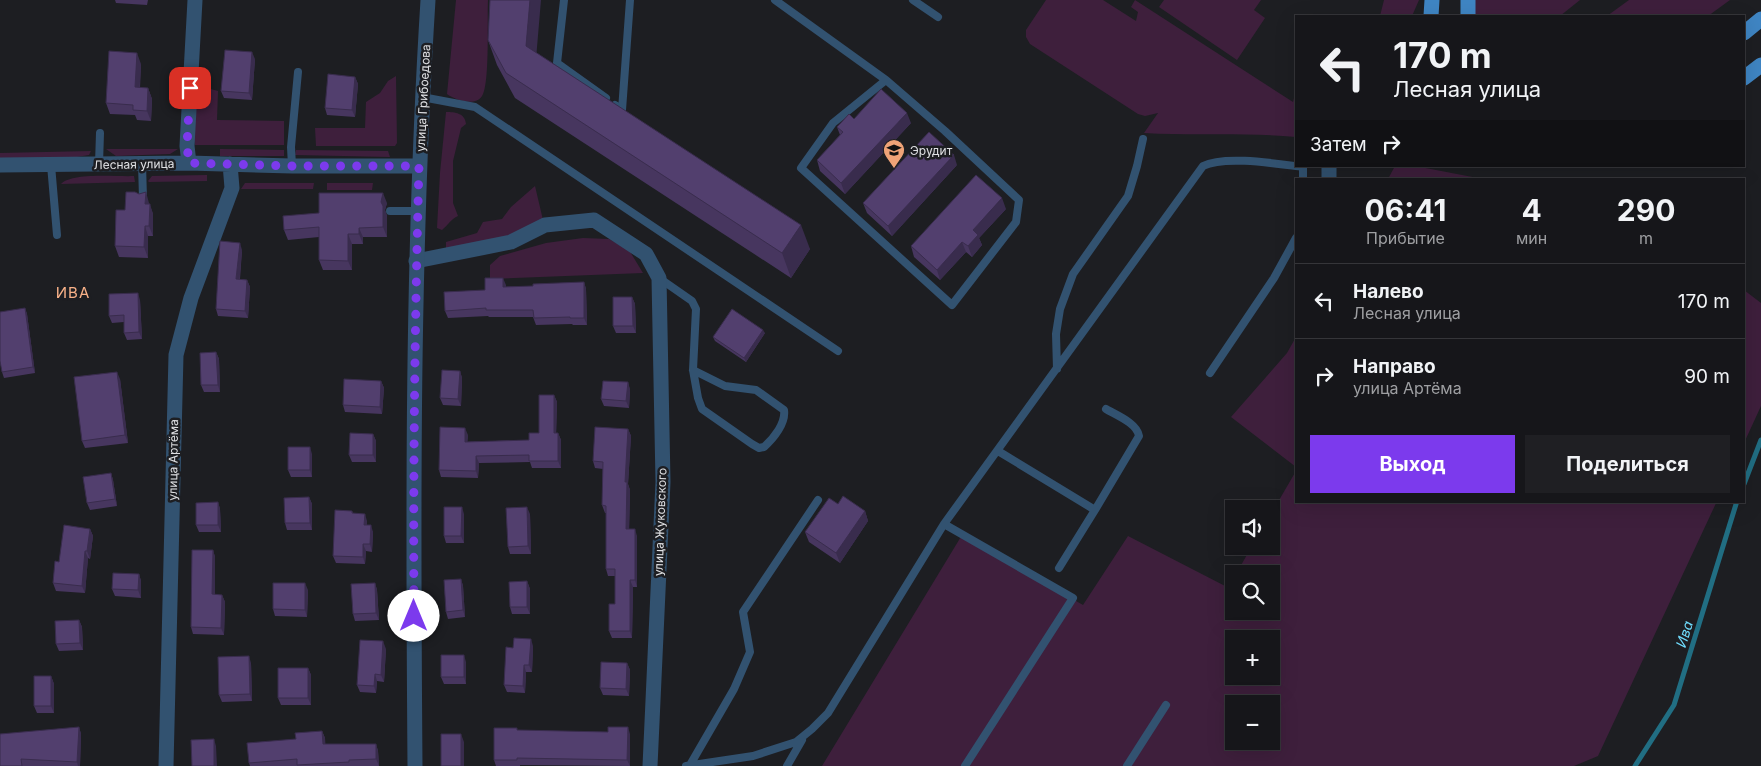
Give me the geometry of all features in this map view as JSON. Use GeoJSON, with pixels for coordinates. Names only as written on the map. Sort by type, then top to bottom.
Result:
{"type":"FeatureCollection","features":[{"type":"Feature","properties":{"kind":"main road"},"geometry":{"type":"LineString","coordinates":[[1432,0],[1432,15]]}},
{"type":"Feature","properties":{"kind":"main road"},"geometry":{"type":"LineString","coordinates":[[1468,0],[1468,15]]}},
{"type":"Feature","properties":{"kind":"main road"},"geometry":{"type":"LineString","coordinates":[[1745,32],[1761,19]]}},
{"type":"Feature","properties":{"kind":"main road"},"geometry":{"type":"LineString","coordinates":[[1745,77],[1761,66]]}},
{"type":"Feature","properties":{"kind":"street"},"geometry":{"type":"LineString","coordinates":[[189,163],[187,146],[195,0]]}},
{"type":"Feature","properties":{"kind":"street","name":"улица Грибоедова"},"geometry":{"type":"LineString","coordinates":[[415,766],[413,491],[416,261],[422,97],[428,0]]}},
{"type":"Feature","properties":{"kind":"street","name":"Лесная улица"},"geometry":{"type":"LineString","coordinates":[[0,165],[189,163],[292,166],[419,166]]}},
{"type":"Feature","properties":{"kind":"street","name":"улица Артёма"},"geometry":{"type":"LineString","coordinates":[[166,766],[176,355],[191,298],[232,188],[230,164]]}},
{"type":"Feature","properties":{"kind":"street"},"geometry":{"type":"LineString","coordinates":[[416,261],[511,242],[545,225],[594,220],[646,254],[659,278]]}},
{"type":"Feature","properties":{"kind":"street","name":"улица Жуковского"},"geometry":{"type":"LineString","coordinates":[[650,766],[662,482],[659,278]]}},
{"type":"Feature","properties":{"kind":"lane"},"geometry":{"type":"LineString","coordinates":[[564,0],[557,63],[622,110],[630,0]]}},
{"type":"Feature","properties":{"kind":"lane"},"geometry":{"type":"LineString","coordinates":[[774,0],[886,80],[945,131],[1019,200],[1016,222],[952,305],[801,168],[833,123],[886,80]]}},
{"type":"Feature","properties":{"kind":"lane"},"geometry":{"type":"LineString","coordinates":[[913,0],[938,17]]}},
{"type":"Feature","properties":{"kind":"lane"},"geometry":{"type":"LineString","coordinates":[[292,166],[291,147],[298,72]]}},
{"type":"Feature","properties":{"kind":"lane"},"geometry":{"type":"LineString","coordinates":[[422,97],[476,107],[838,351]]}},
{"type":"Feature","properties":{"kind":"lane"},"geometry":{"type":"LineString","coordinates":[[98,164],[100,133]]}},
{"type":"Feature","properties":{"kind":"lane"},"geometry":{"type":"LineString","coordinates":[[1057,369],[1056,334],[1060,309],[1073,274],[1128,196],[1143,139]]}},
{"type":"Feature","properties":{"kind":"lane"},"geometry":{"type":"LineString","coordinates":[[688,765],[753,756],[796,742],[828,712],[944,524],[1203,166],[1210,162],[1254,161],[1295,166]]}},
{"type":"Feature","properties":{"kind":"lane"},"geometry":{"type":"LineString","coordinates":[[142,163],[143,199]]}},
{"type":"Feature","properties":{"kind":"lane"},"geometry":{"type":"LineString","coordinates":[[51,165],[57,235]]}},
{"type":"Feature","properties":{"kind":"lane"},"geometry":{"type":"LineString","coordinates":[[390,210],[418,211]]}},
{"type":"Feature","properties":{"kind":"lane"},"geometry":{"type":"LineString","coordinates":[[1210,373],[1274,278],[1295,240]]}},
{"type":"Feature","properties":{"kind":"lane"},"geometry":{"type":"LineString","coordinates":[[659,278],[692,301],[696,309],[692,370],[702,409],[752,444],[759,448],[764,447],[782,424],[785,416],[784,410],[756,390],[725,386],[692,370]]}},
{"type":"Feature","properties":{"kind":"lane"},"geometry":{"type":"LineString","coordinates":[[1059,568],[1139,436],[1138,431],[1133,426],[1106,409]]}},
{"type":"Feature","properties":{"kind":"lane"},"geometry":{"type":"LineString","coordinates":[[998,450],[1095,510]]}},
{"type":"Feature","properties":{"kind":"lane"},"geometry":{"type":"LineString","coordinates":[[688,765],[734,689],[750,652],[743,612],[818,500]]}},
{"type":"Feature","properties":{"kind":"lane"},"geometry":{"type":"LineString","coordinates":[[944,524],[1073,598],[966,766]]}},
{"type":"Feature","properties":{"kind":"lane"},"geometry":{"type":"LineString","coordinates":[[1127,766],[1166,705]]}},
{"type":"Feature","properties":{"kind":"lane"},"geometry":{"type":"LineString","coordinates":[[787,766],[805,735]]}},
{"type":"Feature","properties":{"kind":"shaded area"},"geometry":{"type":"Polygon","coordinates":[[[456,0],[488,0],[488,50],[485,89],[479,99],[470,102],[447,94],[456,0]]]}},
{"type":"Feature","properties":{"kind":"shaded area"},"geometry":{"type":"Polygon","coordinates":[[[1046,0],[1103,0],[1136,21],[1138,12],[1131,7],[1135,0],[1293,102],[1295,94],[1295,137],[1144,133],[1158,113],[1145,116],[1138,114],[1030,44],[1026,37],[1026,30],[1046,0]]]}},
{"type":"Feature","properties":{"kind":"shaded area"},"geometry":{"type":"Polygon","coordinates":[[[1164,0],[1261,0],[1254,10],[1265,18],[1237,60],[1159,7],[1164,0]]]}},
{"type":"Feature","properties":{"kind":"shaded area"},"geometry":{"type":"Polygon","coordinates":[[[1384,0],[1419,0],[1412,15],[1380,15],[1384,0]]]}},
{"type":"Feature","properties":{"kind":"shaded area"},"geometry":{"type":"Polygon","coordinates":[[[1475,0],[1580,0],[1561,15],[1473,15],[1475,0]]]}},
{"type":"Feature","properties":{"kind":"shaded area"},"geometry":{"type":"Polygon","coordinates":[[[1629,0],[1730,0],[1709,15],[1608,15],[1629,0]]]}},
{"type":"Feature","properties":{"kind":"shaded area"},"geometry":{"type":"Polygon","coordinates":[[[396,76],[397,143],[395,146],[316,146],[315,128],[365,128],[366,102],[380,93],[388,81],[396,76]]]}},
{"type":"Feature","properties":{"kind":"shaded area"},"geometry":{"type":"Polygon","coordinates":[[[200,86],[218,91],[217,120],[284,121],[284,145],[195,145],[194,96],[200,98],[200,86]]]}},
{"type":"Feature","properties":{"kind":"shaded area"},"geometry":{"type":"Polygon","coordinates":[[[446,112],[462,115],[466,124],[461,128],[453,161],[453,203],[458,216],[451,220],[442,230],[437,228],[446,112]]]}},
{"type":"Feature","properties":{"kind":"shaded area"},"geometry":{"type":"Polygon","coordinates":[[[106,149],[178,149],[170,154],[116,156],[106,149]]]}},
{"type":"Feature","properties":{"kind":"shaded area"},"geometry":{"type":"Polygon","coordinates":[[[220,149],[284,150],[284,156],[220,156],[220,149]]]}},
{"type":"Feature","properties":{"kind":"shaded area"},"geometry":{"type":"Polygon","coordinates":[[[296,150],[388,151],[390,157],[295,155],[296,150]]]}},
{"type":"Feature","properties":{"kind":"shaded area"},"geometry":{"type":"Polygon","coordinates":[[[91,151],[89,155],[77,157],[0,159],[0,153],[91,151]]]}},
{"type":"Feature","properties":{"kind":"shaded area"},"geometry":{"type":"Polygon","coordinates":[[[1394,167],[1420,167],[1478,178],[1389,178],[1394,167]]]}},
{"type":"Feature","properties":{"kind":"shaded area"},"geometry":{"type":"Polygon","coordinates":[[[207,175],[207,181],[148,181],[152,176],[207,175]]]}},
{"type":"Feature","properties":{"kind":"shaded area"},"geometry":{"type":"Polygon","coordinates":[[[85,176],[134,176],[135,182],[61,184],[67,180],[85,176]]]}},
{"type":"Feature","properties":{"kind":"shaded area"},"geometry":{"type":"Polygon","coordinates":[[[245,183],[314,183],[313,189],[241,189],[245,183]]]}},
{"type":"Feature","properties":{"kind":"shaded area"},"geometry":{"type":"Polygon","coordinates":[[[327,183],[373,183],[372,190],[327,190],[327,183]]]}},
{"type":"Feature","properties":{"kind":"shaded area"},"geometry":{"type":"Polygon","coordinates":[[[535,186],[543,220],[528,232],[446,251],[446,242],[477,233],[483,222],[502,219],[511,207],[535,186]]]}},
{"type":"Feature","properties":{"kind":"shaded area"},"geometry":{"type":"Polygon","coordinates":[[[583,238],[609,239],[629,250],[643,273],[490,279],[490,265],[500,256],[546,243],[583,238]]]}},
{"type":"Feature","properties":{"kind":"shaded area"},"geometry":{"type":"Polygon","coordinates":[[[1745,291],[1761,303],[1761,406],[1745,441],[1745,291]]]}},
{"type":"Feature","properties":{"kind":"shaded area"},"geometry":{"type":"Polygon","coordinates":[[[1295,339],[1295,466],[1231,417],[1287,353],[1295,339]]]}},
{"type":"Feature","properties":{"kind":"shaded area"},"geometry":{"type":"Polygon","coordinates":[[[1295,473],[1295,503],[1716,503],[1598,756],[1574,766],[822,766],[962,535],[1083,605],[1128,536],[1225,586],[1225,620],[1280,620],[1280,565],[1241,565],[1247,555],[1280,555],[1279,500],[1295,473]]]}},
{"type":"Feature","properties":{"kind":"building"},"geometry":{"type":"Polygon","coordinates":[[[490,0],[530,0],[526,46],[801,225],[782,253],[506,73],[488,40],[490,0]]]}},
{"type":"Feature","properties":{"kind":"building"},"geometry":{"type":"Polygon","coordinates":[[[225,50],[252,52],[249,93],[221,91],[225,50]]]}},
{"type":"Feature","properties":{"kind":"building"},"geometry":{"type":"Polygon","coordinates":[[[109,51],[137,53],[135,87],[148,88],[147,111],[133,110],[133,105],[106,103],[109,51]]]}},
{"type":"Feature","properties":{"kind":"building"},"geometry":{"type":"Polygon","coordinates":[[[328,74],[355,77],[352,110],[325,108],[328,74]]]}},
{"type":"Feature","properties":{"kind":"building"},"geometry":{"type":"Polygon","coordinates":[[[881,89],[907,113],[841,183],[817,160],[843,132],[837,127],[849,114],[854,119],[881,89]]]}},
{"type":"Feature","properties":{"kind":"building"},"geometry":{"type":"Polygon","coordinates":[[[929,132],[954,155],[888,226],[863,203],[929,132]]]}},
{"type":"Feature","properties":{"kind":"building"},"geometry":{"type":"Polygon","coordinates":[[[976,175],[1002,198],[973,230],[978,235],[968,246],[962,242],[937,270],[911,246],[976,175]]]}},
{"type":"Feature","properties":{"kind":"building"},"geometry":{"type":"Polygon","coordinates":[[[126,192],[139,194],[146,192],[145,204],[150,204],[149,226],[145,226],[144,247],[115,246],[116,210],[125,210],[126,192]]]}},
{"type":"Feature","properties":{"kind":"building"},"geometry":{"type":"Polygon","coordinates":[[[319,193],[383,193],[381,202],[383,206],[383,227],[359,228],[359,234],[348,234],[348,261],[319,260],[319,227],[284,230],[283,216],[319,213],[319,193]]]}},
{"type":"Feature","properties":{"kind":"building"},"geometry":{"type":"Polygon","coordinates":[[[220,241],[240,243],[236,279],[247,280],[245,311],[216,309],[220,241]]]}},
{"type":"Feature","properties":{"kind":"building"},"geometry":{"type":"Polygon","coordinates":[[[485,278],[503,278],[503,287],[584,282],[584,318],[534,318],[533,310],[486,310],[486,308],[445,311],[444,292],[485,290],[485,278]]]}},
{"type":"Feature","properties":{"kind":"building"},"geometry":{"type":"Polygon","coordinates":[[[138,293],[139,332],[124,333],[124,315],[109,316],[109,294],[138,293]]]}},
{"type":"Feature","properties":{"kind":"building"},"geometry":{"type":"Polygon","coordinates":[[[613,297],[632,297],[633,326],[613,326],[613,297]]]}},
{"type":"Feature","properties":{"kind":"building"},"geometry":{"type":"Polygon","coordinates":[[[25,308],[33,367],[2,372],[0,361],[0,312],[25,308]]]}},
{"type":"Feature","properties":{"kind":"building"},"geometry":{"type":"Polygon","coordinates":[[[732,309],[763,330],[744,358],[713,337],[732,309]]]}},
{"type":"Feature","properties":{"kind":"building"},"geometry":{"type":"Polygon","coordinates":[[[216,352],[218,385],[201,385],[200,353],[216,352]]]}},
{"type":"Feature","properties":{"kind":"building"},"geometry":{"type":"Polygon","coordinates":[[[442,370],[460,371],[458,399],[440,398],[442,370]]]}},
{"type":"Feature","properties":{"kind":"building"},"geometry":{"type":"Polygon","coordinates":[[[117,372],[125,435],[82,441],[74,377],[117,372]]]}},
{"type":"Feature","properties":{"kind":"building"},"geometry":{"type":"Polygon","coordinates":[[[344,379],[381,381],[380,407],[343,405],[344,379]]]}},
{"type":"Feature","properties":{"kind":"building"},"geometry":{"type":"Polygon","coordinates":[[[603,381],[628,382],[626,401],[601,399],[603,381]]]}},
{"type":"Feature","properties":{"kind":"building"},"geometry":{"type":"Polygon","coordinates":[[[539,395],[554,395],[554,433],[558,433],[558,461],[529,461],[529,455],[476,456],[476,471],[439,470],[440,427],[465,428],[465,442],[529,440],[529,433],[539,433],[539,395]]]}},
{"type":"Feature","properties":{"kind":"building"},"geometry":{"type":"Polygon","coordinates":[[[595,427],[628,429],[625,482],[627,482],[626,529],[635,529],[635,580],[630,580],[630,631],[609,631],[609,604],[615,604],[615,569],[606,569],[606,506],[602,505],[603,462],[593,461],[595,427]]]}},
{"type":"Feature","properties":{"kind":"building"},"geometry":{"type":"Polygon","coordinates":[[[350,433],[373,434],[373,455],[349,455],[350,433]]]}},
{"type":"Feature","properties":{"kind":"building"},"geometry":{"type":"Polygon","coordinates":[[[288,447],[310,447],[310,470],[288,470],[288,447]]]}},
{"type":"Feature","properties":{"kind":"building"},"geometry":{"type":"Polygon","coordinates":[[[111,473],[115,499],[87,503],[83,477],[111,473]]]}},
{"type":"Feature","properties":{"kind":"building"},"geometry":{"type":"Polygon","coordinates":[[[843,496],[865,511],[836,553],[805,532],[829,498],[838,504],[843,496]]]}},
{"type":"Feature","properties":{"kind":"building"},"geometry":{"type":"Polygon","coordinates":[[[309,497],[310,523],[285,523],[284,498],[309,497]]]}},
{"type":"Feature","properties":{"kind":"building"},"geometry":{"type":"Polygon","coordinates":[[[218,502],[218,525],[196,525],[196,503],[218,502]]]}},
{"type":"Feature","properties":{"kind":"building"},"geometry":{"type":"Polygon","coordinates":[[[444,507],[462,507],[461,536],[444,536],[444,507]]]}},
{"type":"Feature","properties":{"kind":"building"},"geometry":{"type":"Polygon","coordinates":[[[527,507],[528,546],[508,547],[506,508],[527,507]]]}},
{"type":"Feature","properties":{"kind":"building"},"geometry":{"type":"Polygon","coordinates":[[[335,510],[365,514],[364,525],[371,525],[370,544],[363,544],[363,557],[333,556],[335,510]]]}},
{"type":"Feature","properties":{"kind":"building"},"geometry":{"type":"Polygon","coordinates":[[[64,525],[90,529],[87,551],[85,551],[82,586],[53,583],[55,561],[59,562],[64,525]]]}},
{"type":"Feature","properties":{"kind":"building"},"geometry":{"type":"Polygon","coordinates":[[[192,550],[213,550],[212,594],[222,595],[221,628],[191,627],[192,550]]]}},
{"type":"Feature","properties":{"kind":"building"},"geometry":{"type":"Polygon","coordinates":[[[113,573],[139,574],[138,590],[112,589],[113,573]]]}},
{"type":"Feature","properties":{"kind":"building"},"geometry":{"type":"Polygon","coordinates":[[[461,579],[463,610],[446,612],[444,580],[461,579]]]}},
{"type":"Feature","properties":{"kind":"building"},"geometry":{"type":"Polygon","coordinates":[[[527,581],[527,607],[510,607],[509,582],[527,581]]]}},
{"type":"Feature","properties":{"kind":"building"},"geometry":{"type":"Polygon","coordinates":[[[273,583],[305,583],[305,610],[273,609],[273,583]]]}},
{"type":"Feature","properties":{"kind":"building"},"geometry":{"type":"Polygon","coordinates":[[[375,583],[376,613],[353,614],[351,584],[375,583]]]}},
{"type":"Feature","properties":{"kind":"building"},"geometry":{"type":"Polygon","coordinates":[[[79,620],[80,643],[56,644],[55,621],[79,620]]]}},
{"type":"Feature","properties":{"kind":"building"},"geometry":{"type":"Polygon","coordinates":[[[514,638],[531,639],[529,665],[524,665],[523,686],[504,685],[506,647],[513,648],[514,638]]]}},
{"type":"Feature","properties":{"kind":"building"},"geometry":{"type":"Polygon","coordinates":[[[360,640],[383,641],[381,675],[375,674],[374,686],[357,685],[360,640]]]}},
{"type":"Feature","properties":{"kind":"building"},"geometry":{"type":"Polygon","coordinates":[[[441,655],[464,655],[464,677],[441,677],[441,655]]]}},
{"type":"Feature","properties":{"kind":"building"},"geometry":{"type":"Polygon","coordinates":[[[249,656],[250,694],[219,695],[218,657],[249,656]]]}},
{"type":"Feature","properties":{"kind":"building"},"geometry":{"type":"Polygon","coordinates":[[[601,662],[627,663],[626,689],[600,688],[601,662]]]}},
{"type":"Feature","properties":{"kind":"building"},"geometry":{"type":"Polygon","coordinates":[[[278,668],[308,668],[308,698],[278,698],[278,668]]]}},
{"type":"Feature","properties":{"kind":"building"},"geometry":{"type":"Polygon","coordinates":[[[34,676],[51,676],[51,706],[34,706],[34,676]]]}},
{"type":"Feature","properties":{"kind":"building"},"geometry":{"type":"Polygon","coordinates":[[[79,727],[77,762],[21,759],[22,766],[0,766],[0,734],[79,727]]]}},
{"type":"Feature","properties":{"kind":"building"},"geometry":{"type":"Polygon","coordinates":[[[608,727],[628,727],[627,760],[517,758],[517,760],[494,760],[494,728],[608,732],[608,727]]]}},
{"type":"Feature","properties":{"kind":"building"},"geometry":{"type":"Polygon","coordinates":[[[322,731],[323,744],[376,744],[376,759],[297,765],[297,759],[249,763],[247,743],[296,739],[295,733],[322,731]]]}},
{"type":"Feature","properties":{"kind":"building"},"geometry":{"type":"Polygon","coordinates":[[[441,734],[461,734],[461,766],[441,766],[441,734]]]}},
{"type":"Feature","properties":{"kind":"building"},"geometry":{"type":"Polygon","coordinates":[[[214,739],[214,766],[192,766],[191,740],[214,739]]]}},
{"type":"Feature","properties":{"kind":"waterway","name":"Ива"},"geometry":{"type":"LineString","coordinates":[[1745,481],[1761,440]]}},
{"type":"Feature","properties":{"kind":"waterway","name":"Ива"},"geometry":{"type":"LineString","coordinates":[[1635,766],[1674,705],[1736,503]]}},
{"type":"Feature","properties":{"kind":"place","name":"Эрудит"},"geometry":{"type":"Point","coordinates":[894,169]}},
{"type":"Feature","properties":{"kind":"district","name":"ИВА"},"geometry":{"type":"Point","coordinates":[73,292]}},
{"type":"Feature","properties":{"kind":"route"},"geometry":{"type":"LineString","coordinates":[[190,88],[187,146],[189,163],[292,166],[419,166],[413,453],[414,616]]}}]}
